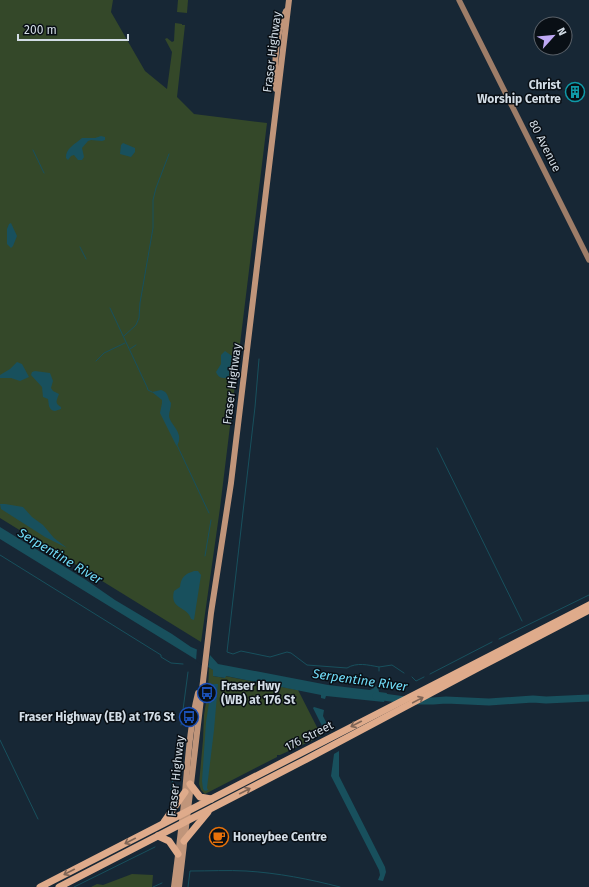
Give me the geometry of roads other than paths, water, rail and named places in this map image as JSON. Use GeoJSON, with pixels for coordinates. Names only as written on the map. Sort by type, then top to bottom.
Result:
{"type":"FeatureCollection","features":[{"type":"Feature","properties":{"kind":"highway","name":"176 Street"},"geometry":{"type":"LineString","coordinates":[[40,887],[589,605]]}},
{"type":"Feature","properties":{"kind":"highway","name":"176 Street"},"geometry":{"type":"LineString","coordinates":[[59,887],[589,610]]}},
{"type":"Feature","properties":{"kind":"highway"},"geometry":{"type":"LineString","coordinates":[[190,784],[200,797],[211,799]]}},
{"type":"Feature","properties":{"kind":"highway"},"geometry":{"type":"LineString","coordinates":[[162,824],[185,792]]}},
{"type":"Feature","properties":{"kind":"highway"},"geometry":{"type":"LineString","coordinates":[[184,841],[210,809]]}},
{"type":"Feature","properties":{"kind":"highway"},"geometry":{"type":"LineString","coordinates":[[158,836],[169,840],[178,854]]}},
{"type":"Feature","properties":{"kind":"main road","name":"80 Avenue"},"geometry":{"type":"LineString","coordinates":[[459,0],[589,260]]}},
{"type":"Feature","properties":{"kind":"main road","name":"Fraser Highway"},"geometry":{"type":"LineString","coordinates":[[276,102],[274,72],[280,25],[289,2]]}},
{"type":"Feature","properties":{"kind":"main road","name":"Fraser Highway"},"geometry":{"type":"LineString","coordinates":[[177,887],[184,841],[185,812],[230,483],[289,2]]}},
{"type":"Feature","properties":{"kind":"main road"},"geometry":{"type":"LineString","coordinates":[[277,50],[278,66],[281,69]]}},
{"type":"Feature","properties":{"kind":"main road","name":"Fraser Highway"},"geometry":{"type":"LineString","coordinates":[[185,812],[188,754],[195,708],[205,668]]}},
{"type":"Feature","properties":{"kind":"main road","name":"Fraser Highway"},"geometry":{"type":"LineString","coordinates":[[177,887],[178,854],[184,823]]}},
{"type":"Feature","properties":{"kind":"main road"},"geometry":{"type":"LineString","coordinates":[[177,887],[184,823]]}},
{"type":"Feature","properties":{"kind":"water"},"geometry":{"type":"Polygon","coordinates":[[[101,136],[105,137],[105,140],[88,141],[82,148],[84,157],[82,160],[78,160],[74,155],[68,160],[66,158],[69,149],[82,138],[95,138],[101,136]]]}},
{"type":"Feature","properties":{"kind":"water"},"geometry":{"type":"Polygon","coordinates":[[[123,143],[135,148],[135,152],[131,157],[120,154],[121,145],[123,143]]]}},
{"type":"Feature","properties":{"kind":"water"},"geometry":{"type":"Polygon","coordinates":[[[11,223],[17,236],[11,248],[7,244],[7,229],[11,223]]]}},
{"type":"Feature","properties":{"kind":"water"},"geometry":{"type":"Polygon","coordinates":[[[225,351],[232,356],[229,378],[220,377],[216,372],[221,364],[221,355],[225,351]]]}},
{"type":"Feature","properties":{"kind":"water"},"geometry":{"type":"Polygon","coordinates":[[[17,362],[22,364],[29,377],[20,381],[11,378],[0,378],[0,375],[10,369],[17,362]]]}},
{"type":"Feature","properties":{"kind":"water"},"geometry":{"type":"Polygon","coordinates":[[[32,372],[50,373],[53,381],[51,388],[59,394],[57,403],[61,409],[55,411],[50,408],[48,399],[43,397],[42,387],[31,375],[32,372]]]}},
{"type":"Feature","properties":{"kind":"water"},"geometry":{"type":"Polygon","coordinates":[[[161,390],[167,394],[171,403],[169,416],[178,433],[179,441],[177,446],[160,413],[162,400],[152,392],[161,390]]]}},
{"type":"Feature","properties":{"kind":"water"},"geometry":{"type":"Polygon","coordinates":[[[0,504],[23,507],[32,517],[43,525],[54,538],[67,548],[45,537],[1,509],[0,504]]]}},
{"type":"Feature","properties":{"kind":"water"},"geometry":{"type":"Polygon","coordinates":[[[0,527],[191,647],[210,655],[218,664],[328,685],[370,690],[374,688],[374,686],[378,687],[379,692],[387,693],[384,702],[326,696],[325,699],[321,698],[321,695],[226,676],[225,678],[213,676],[213,670],[0,539],[0,527]]]}},
{"type":"Feature","properties":{"kind":"water"},"geometry":{"type":"Polygon","coordinates":[[[194,571],[198,571],[201,575],[194,620],[176,605],[173,597],[174,591],[180,587],[184,576],[194,571]]]}},
{"type":"Feature","properties":{"kind":"water"},"geometry":{"type":"Polygon","coordinates":[[[212,684],[218,684],[208,790],[205,791],[203,789],[202,781],[206,722],[212,684]]]}},
{"type":"Feature","properties":{"kind":"water"},"geometry":{"type":"Polygon","coordinates":[[[313,708],[324,710],[323,716],[327,724],[322,726],[313,708]]]}},
{"type":"Feature","properties":{"kind":"water"},"geometry":{"type":"Polygon","coordinates":[[[339,751],[339,776],[385,867],[386,872],[383,881],[378,880],[380,875],[379,870],[331,776],[334,754],[339,751]]]}},
{"type":"Feature","properties":{"kind":"waterway"},"geometry":{"type":"LineString","coordinates":[[33,150],[44,173]]}},
{"type":"Feature","properties":{"kind":"waterway"},"geometry":{"type":"LineString","coordinates":[[124,336],[136,325],[139,318],[140,303],[153,228],[153,200],[169,154]]}},
{"type":"Feature","properties":{"kind":"waterway"},"geometry":{"type":"LineString","coordinates":[[80,247],[86,259]]}},
{"type":"Feature","properties":{"kind":"waterway"},"geometry":{"type":"LineString","coordinates":[[110,308],[148,390],[152,392]]}},
{"type":"Feature","properties":{"kind":"waterway"},"geometry":{"type":"LineString","coordinates":[[96,361],[104,353],[125,343]]}},
{"type":"Feature","properties":{"kind":"waterway"},"geometry":{"type":"LineString","coordinates":[[130,349],[136,345]]}},
{"type":"Feature","properties":{"kind":"waterway"},"geometry":{"type":"LineString","coordinates":[[259,359],[255,407],[227,652],[233,654],[241,651],[270,657],[287,652],[291,653],[307,665],[347,668],[363,664],[379,667],[379,671]]}},
{"type":"Feature","properties":{"kind":"waterway"},"geometry":{"type":"LineString","coordinates":[[177,445],[209,513]]}},
{"type":"Feature","properties":{"kind":"waterway"},"geometry":{"type":"LineString","coordinates":[[437,448],[522,621]]}},
{"type":"Feature","properties":{"kind":"waterway"},"geometry":{"type":"LineString","coordinates":[[205,556],[211,520]]}},
{"type":"Feature","properties":{"kind":"waterway"},"geometry":{"type":"LineString","coordinates":[[0,555],[161,655],[161,657],[171,663],[183,664]]}},
{"type":"Feature","properties":{"kind":"waterway"},"geometry":{"type":"LineString","coordinates":[[499,639],[589,595]]}},
{"type":"Feature","properties":{"kind":"waterway"},"geometry":{"type":"LineString","coordinates":[[430,674],[492,642]]}},
{"type":"Feature","properties":{"kind":"waterway"},"geometry":{"type":"LineString","coordinates":[[379,667],[392,665],[404,673]]}},
{"type":"Feature","properties":{"kind":"waterway"},"geometry":{"type":"LineString","coordinates":[[181,725],[188,672]]}},
{"type":"Feature","properties":{"kind":"waterway"},"geometry":{"type":"LineString","coordinates":[[412,677],[416,681],[424,677]]}},
{"type":"Feature","properties":{"kind":"waterway","name":"Serpentine River"},"geometry":{"type":"LineString","coordinates":[[376,696],[405,700]]}},
{"type":"Feature","properties":{"kind":"waterway","name":"Serpentine River"},"geometry":{"type":"LineString","coordinates":[[416,701],[446,700],[489,702],[533,699],[546,700],[589,698]]}},
{"type":"Feature","properties":{"kind":"waterway"},"geometry":{"type":"LineString","coordinates":[[171,790],[180,739]]}},
{"type":"Feature","properties":{"kind":"waterway"},"geometry":{"type":"LineString","coordinates":[[0,740],[38,819]]}},
{"type":"Feature","properties":{"kind":"waterway"},"geometry":{"type":"LineString","coordinates":[[74,887],[155,847]]}},
{"type":"Feature","properties":{"kind":"waterway"},"geometry":{"type":"LineString","coordinates":[[188,887],[190,871],[258,872],[305,879],[340,887]]}},
{"type":"Feature","properties":{"kind":"waterway"},"geometry":{"type":"LineString","coordinates":[[153,887],[162,883]]}},
{"type":"Feature","properties":{"kind":"place","name":"Christ Worship Centre"},"geometry":{"type":"Point","coordinates":[575,92]}},
{"type":"Feature","properties":{"kind":"place","name":"Fraser Hwy (WB) at 176 St"},"geometry":{"type":"Point","coordinates":[207,693]}},
{"type":"Feature","properties":{"kind":"place","name":"Fraser Highway (EB) at 176 St"},"geometry":{"type":"Point","coordinates":[189,717]}},
{"type":"Feature","properties":{"kind":"place","name":"Honeybee Centre"},"geometry":{"type":"Point","coordinates":[219,837]}}]}
